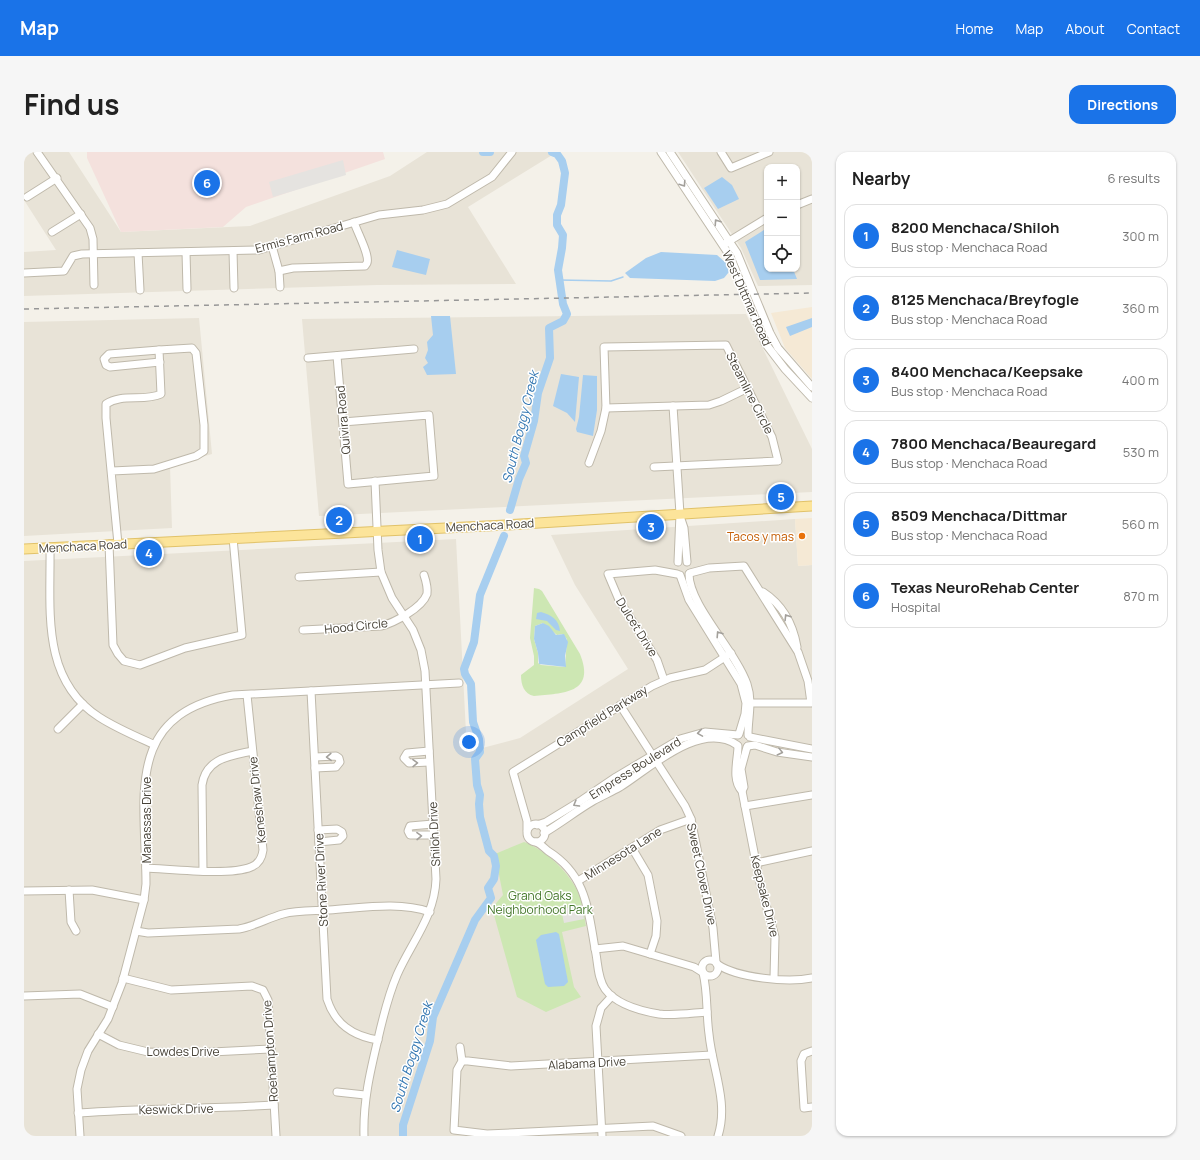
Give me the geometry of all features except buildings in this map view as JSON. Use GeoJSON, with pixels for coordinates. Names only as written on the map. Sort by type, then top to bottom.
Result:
{"type":"FeatureCollection","features":[{"type":"Feature","properties":{"kind":"main road","name":"Menchaca Road"},"geometry":{"type":"LineString","coordinates":[[24,549],[378,530],[506,525],[812,506]]}},
{"type":"Feature","properties":{"kind":"street"},"geometry":{"type":"LineString","coordinates":[[37,152],[57,178],[92,234],[94,285]]}},
{"type":"Feature","properties":{"kind":"street","name":"Ermis Farm Road"},"geometry":{"type":"LineString","coordinates":[[24,273],[60,272],[65,269],[75,255],[252,251],[387,213],[423,210],[447,204],[481,185],[497,171],[512,152]]}},
{"type":"Feature","properties":{"kind":"street","name":"West Dittmar Road"},"geometry":{"type":"LineString","coordinates":[[661,152],[743,266],[770,333],[784,356],[810,385]]}},
{"type":"Feature","properties":{"kind":"street","name":"West Dittmar Road"},"geometry":{"type":"LineString","coordinates":[[670,152],[726,243],[760,331],[779,363],[812,398]]}},
{"type":"Feature","properties":{"kind":"street"},"geometry":{"type":"LineString","coordinates":[[721,152],[731,168],[769,152]]}},
{"type":"Feature","properties":{"kind":"street"},"geometry":{"type":"LineString","coordinates":[[28,197],[57,178]]}},
{"type":"Feature","properties":{"kind":"street"},"geometry":{"type":"LineString","coordinates":[[800,204],[812,199]]}},
{"type":"Feature","properties":{"kind":"street"},"geometry":{"type":"LineString","coordinates":[[52,232],[80,214]]}},
{"type":"Feature","properties":{"kind":"street"},"geometry":{"type":"LineString","coordinates":[[726,243],[764,220]]}},
{"type":"Feature","properties":{"kind":"street"},"geometry":{"type":"LineString","coordinates":[[280,271],[293,268],[365,266],[368,255],[359,238],[354,222]]}},
{"type":"Feature","properties":{"kind":"street"},"geometry":{"type":"LineString","coordinates":[[272,246],[280,271],[280,287]]}},
{"type":"Feature","properties":{"kind":"street"},"geometry":{"type":"LineString","coordinates":[[233,251],[234,288]]}},
{"type":"Feature","properties":{"kind":"street"},"geometry":{"type":"LineString","coordinates":[[186,252],[187,289]]}},
{"type":"Feature","properties":{"kind":"street"},"geometry":{"type":"LineString","coordinates":[[138,253],[140,290]]}},
{"type":"Feature","properties":{"kind":"street","name":"Steamline Circle"},"geometry":{"type":"LineString","coordinates":[[589,463],[600,436],[606,408],[604,347],[726,345],[772,438],[778,461],[654,467]]}},
{"type":"Feature","properties":{"kind":"street"},"geometry":{"type":"LineString","coordinates":[[112,471],[154,468],[196,456],[204,451],[202,410],[195,350],[192,348],[183,347],[109,354],[104,359],[106,365],[110,367],[160,362]]}},
{"type":"Feature","properties":{"kind":"street"},"geometry":{"type":"LineString","coordinates":[[308,358],[414,349]]}},
{"type":"Feature","properties":{"kind":"street"},"geometry":{"type":"LineString","coordinates":[[158,350],[161,394],[151,397],[112,400],[106,404],[106,418],[112,471],[114,544],[113,645],[124,661],[140,665],[185,648],[242,635],[233,538]]}},
{"type":"Feature","properties":{"kind":"street","name":"Quivira Road"},"geometry":{"type":"LineString","coordinates":[[337,356],[348,484],[375,481]]}},
{"type":"Feature","properties":{"kind":"street"},"geometry":{"type":"LineString","coordinates":[[779,363],[781,359],[784,360],[800,378],[810,385]]}},
{"type":"Feature","properties":{"kind":"street"},"geometry":{"type":"LineString","coordinates":[[606,408],[715,403],[748,388]]}},
{"type":"Feature","properties":{"kind":"street"},"geometry":{"type":"LineString","coordinates":[[674,406],[680,514],[677,563],[675,569],[689,600],[736,675],[744,692],[745,714],[736,740],[738,745],[744,748],[755,745],[777,752],[812,757]]}},
{"type":"Feature","properties":{"kind":"street"},"geometry":{"type":"LineString","coordinates":[[343,422],[429,415],[434,476],[375,481]]}},
{"type":"Feature","properties":{"kind":"street","name":"Shiloh Drive"},"geometry":{"type":"LineString","coordinates":[[364,1136],[366,1096],[384,1012],[396,977],[407,953],[430,912],[436,887],[426,685],[421,650],[414,630],[392,598],[381,572],[378,554],[375,481]]}},
{"type":"Feature","properties":{"kind":"street"},"geometry":{"type":"LineString","coordinates":[[680,514],[684,528],[688,563],[691,567],[689,581],[695,596],[731,653],[747,682],[751,703],[750,742],[748,746]]}},
{"type":"Feature","properties":{"kind":"street"},"geometry":{"type":"LineString","coordinates":[[50,547],[51,634],[54,652],[64,678],[83,704],[107,722],[153,744]]}},
{"type":"Feature","properties":{"kind":"street"},"geometry":{"type":"LineString","coordinates":[[677,563],[688,563],[709,568]]}},
{"type":"Feature","properties":{"kind":"street","name":"Dulcet Drive"},"geometry":{"type":"LineString","coordinates":[[664,680],[657,660],[619,600],[608,574],[655,570],[677,563]]}},
{"type":"Feature","properties":{"kind":"street"},"geometry":{"type":"LineString","coordinates":[[678,575],[684,576],[689,573],[709,568],[744,566],[761,591],[780,607],[786,616],[795,635],[798,652],[808,680],[811,703],[751,703]]}},
{"type":"Feature","properties":{"kind":"street","name":"Dulcet Drive"},"geometry":{"type":"LineString","coordinates":[[655,570],[678,575]]}},
{"type":"Feature","properties":{"kind":"street"},"geometry":{"type":"LineString","coordinates":[[299,577],[381,572]]}},
{"type":"Feature","properties":{"kind":"street","name":"Hood Circle"},"geometry":{"type":"LineString","coordinates":[[303,630],[381,626],[392,623],[419,604],[426,597],[427,587],[424,575]]}},
{"type":"Feature","properties":{"kind":"street","name":"Campfield Parkway"},"geometry":{"type":"LineString","coordinates":[[527,830],[524,810],[512,772],[620,705],[664,680],[705,670],[731,653]]}},
{"type":"Feature","properties":{"kind":"street","name":"Manassas Drive"},"geometry":{"type":"LineString","coordinates":[[80,1136],[77,1089],[81,1070],[88,1051],[113,1007],[123,978],[144,900],[146,868],[144,776],[153,744],[170,723],[192,708],[225,697],[459,683]]}},
{"type":"Feature","properties":{"kind":"street","name":"Stone River Drive"},"geometry":{"type":"LineString","coordinates":[[311,691],[326,990],[332,1012],[341,1024],[351,1032],[378,1040]]}},
{"type":"Feature","properties":{"kind":"street","name":"Keneshaw Drive"},"geometry":{"type":"LineString","coordinates":[[146,868],[203,871],[248,868],[256,865],[262,858],[263,850],[247,695]]}},
{"type":"Feature","properties":{"kind":"street"},"geometry":{"type":"LineString","coordinates":[[58,729],[83,704]]}},
{"type":"Feature","properties":{"kind":"street","name":"Sweet Clover Drive"},"geometry":{"type":"LineString","coordinates":[[620,705],[685,806],[691,819],[713,928],[716,963]]}},
{"type":"Feature","properties":{"kind":"street","name":"Empress Boulevard"},"geometry":{"type":"LineString","coordinates":[[544,834],[593,801],[618,788],[680,739],[698,733],[713,732],[739,734]]}},
{"type":"Feature","properties":{"kind":"street"},"geometry":{"type":"LineString","coordinates":[[739,734],[744,733],[749,736],[812,748]]}},
{"type":"Feature","properties":{"kind":"street","name":"Empress Boulevard"},"geometry":{"type":"LineString","coordinates":[[536,825],[546,822],[590,796],[616,776],[684,745],[700,740],[723,740],[738,745]]}},
{"type":"Feature","properties":{"kind":"street","name":"Keepsake Drive"},"geometry":{"type":"LineString","coordinates":[[738,745],[736,776],[738,787],[742,790]]}},
{"type":"Feature","properties":{"kind":"street","name":"Keepsake Drive"},"geometry":{"type":"LineString","coordinates":[[748,746],[742,765],[744,788],[742,790],[760,883],[776,938],[774,978]]}},
{"type":"Feature","properties":{"kind":"street"},"geometry":{"type":"LineString","coordinates":[[429,751],[407,753],[404,758],[409,763],[429,762]]}},
{"type":"Feature","properties":{"kind":"street"},"geometry":{"type":"LineString","coordinates":[[203,871],[202,784],[205,772],[214,762],[221,758],[252,752]]}},
{"type":"Feature","properties":{"kind":"street"},"geometry":{"type":"LineString","coordinates":[[314,757],[336,756],[339,758],[340,762],[336,767],[315,768]]}},
{"type":"Feature","properties":{"kind":"street"},"geometry":{"type":"LineString","coordinates":[[745,806],[812,795]]}},
{"type":"Feature","properties":{"kind":"street","name":"Campfield Parkway"},"geometry":{"type":"LineString","coordinates":[[524,810],[536,825]]}},
{"type":"Feature","properties":{"kind":"street","name":"Minnesota Lane"},"geometry":{"type":"LineString","coordinates":[[578,881],[666,827],[691,819]]}},
{"type":"Feature","properties":{"kind":"street"},"geometry":{"type":"LineString","coordinates":[[433,824],[410,826],[408,831],[410,835],[414,836],[434,835]]}},
{"type":"Feature","properties":{"kind":"street"},"geometry":{"type":"LineString","coordinates":[[552,852],[541,827],[536,825],[531,826],[527,830],[529,838],[552,852],[578,881],[585,897],[600,980],[612,996],[622,1002],[660,1014],[707,1012]]}},
{"type":"Feature","properties":{"kind":"street"},"geometry":{"type":"LineString","coordinates":[[318,830],[338,829],[342,832],[343,836],[339,840],[319,842]]}},
{"type":"Feature","properties":{"kind":"street"},"geometry":{"type":"LineString","coordinates":[[536,842],[542,839],[544,834]]}},
{"type":"Feature","properties":{"kind":"street"},"geometry":{"type":"LineString","coordinates":[[632,848],[648,875],[657,921],[656,936],[650,954]]}},
{"type":"Feature","properties":{"kind":"street"},"geometry":{"type":"LineString","coordinates":[[756,863],[812,851]]}},
{"type":"Feature","properties":{"kind":"street"},"geometry":{"type":"LineString","coordinates":[[69,890],[71,922],[76,931]]}},
{"type":"Feature","properties":{"kind":"street"},"geometry":{"type":"LineString","coordinates":[[24,891],[100,891],[144,900]]}},
{"type":"Feature","properties":{"kind":"street"},"geometry":{"type":"LineString","coordinates":[[136,931],[148,933],[239,929],[289,912],[397,906],[414,907],[430,912]]}},
{"type":"Feature","properties":{"kind":"street"},"geometry":{"type":"LineString","coordinates":[[714,943],[701,966],[706,992],[712,1055],[722,1104],[722,1119],[718,1136]]}},
{"type":"Feature","properties":{"kind":"street"},"geometry":{"type":"LineString","coordinates":[[595,949],[618,946],[684,964],[703,972],[708,976],[734,972],[793,981],[812,978]]}},
{"type":"Feature","properties":{"kind":"street"},"geometry":{"type":"LineString","coordinates":[[684,964],[711,960],[734,972]]}},
{"type":"Feature","properties":{"kind":"street"},"geometry":{"type":"LineString","coordinates":[[706,992],[714,975],[718,971],[716,963]]}},
{"type":"Feature","properties":{"kind":"street","name":"Roehampton Drive"},"geometry":{"type":"LineString","coordinates":[[123,978],[167,989],[252,986],[263,990],[268,1000],[276,1136]]}},
{"type":"Feature","properties":{"kind":"street"},"geometry":{"type":"LineString","coordinates":[[24,996],[80,994],[113,1007]]}},
{"type":"Feature","properties":{"kind":"street"},"geometry":{"type":"LineString","coordinates":[[601,1132],[597,1021],[601,1008],[612,996]]}},
{"type":"Feature","properties":{"kind":"street","name":"Lowdes Drive"},"geometry":{"type":"LineString","coordinates":[[98,1034],[119,1045],[148,1052],[192,1053],[271,1049]]}},
{"type":"Feature","properties":{"kind":"street"},"geometry":{"type":"LineString","coordinates":[[460,1047],[462,1061],[457,1070],[454,1130],[487,1134],[601,1132],[653,1126],[681,1136]]}},
{"type":"Feature","properties":{"kind":"street"},"geometry":{"type":"LineString","coordinates":[[812,1050],[804,1054],[801,1061],[804,1108],[812,1108]]}},
{"type":"Feature","properties":{"kind":"street","name":"Alabama Drive"},"geometry":{"type":"LineString","coordinates":[[462,1061],[468,1060],[511,1066],[712,1055]]}},
{"type":"Feature","properties":{"kind":"street"},"geometry":{"type":"LineString","coordinates":[[337,1092],[366,1096]]}},
{"type":"Feature","properties":{"kind":"street","name":"Keswick Drive"},"geometry":{"type":"LineString","coordinates":[[78,1113],[155,1108],[198,1109],[274,1105]]}},
{"type":"Feature","properties":{"kind":"shaded area"},"geometry":{"type":"Polygon","coordinates":[[[24,152],[69,152],[121,232],[250,226],[390,176],[427,152],[557,152],[468,207],[516,284],[377,285],[24,296],[24,252],[56,250],[24,200],[24,152]]]}},
{"type":"Feature","properties":{"kind":"shaded area"},"geometry":{"type":"Polygon","coordinates":[[[87,152],[383,152],[385,159],[246,207],[223,227],[121,232],[87,158],[87,152]]]}},
{"type":"Feature","properties":{"kind":"shaded area"},"geometry":{"type":"Polygon","coordinates":[[[678,152],[812,152],[812,285],[758,286],[741,248],[678,152]]]}},
{"type":"Feature","properties":{"kind":"shaded area"},"geometry":{"type":"Polygon","coordinates":[[[343,160],[346,175],[273,197],[269,182],[343,160]]]}},
{"type":"Feature","properties":{"kind":"shaded area"},"geometry":{"type":"Polygon","coordinates":[[[812,307],[812,379],[785,348],[771,313],[812,307]]]}},
{"type":"Feature","properties":{"kind":"shaded area"},"geometry":{"type":"Polygon","coordinates":[[[746,314],[812,449],[812,492],[319,516],[302,319],[746,314]]]}},
{"type":"Feature","properties":{"kind":"shaded area"},"geometry":{"type":"Polygon","coordinates":[[[199,318],[212,454],[170,466],[172,528],[24,536],[24,322],[199,318]]]}},
{"type":"Feature","properties":{"kind":"shaded area"},"geometry":{"type":"Polygon","coordinates":[[[812,518],[812,565],[798,566],[795,519],[812,518]]]}},
{"type":"Feature","properties":{"kind":"shaded area"},"geometry":{"type":"Polygon","coordinates":[[[795,519],[798,566],[812,565],[812,1136],[24,1136],[24,561],[456,539],[467,752],[520,738],[628,669],[575,585],[551,535],[795,519]]]}},
{"type":"Feature","properties":{"kind":"shaded area"},"geometry":{"type":"Polygon","coordinates":[[[582,905],[584,919],[564,923],[561,909],[582,905]]]}},
{"type":"Feature","properties":{"kind":"green space"},"geometry":{"type":"Polygon","coordinates":[[[534,588],[542,591],[580,654],[584,667],[584,677],[580,684],[574,689],[556,694],[534,696],[525,691],[522,686],[521,675],[534,665],[534,656],[530,638],[534,588]],[[543,623],[535,626],[534,639],[538,653],[538,663],[541,665],[565,667],[567,639],[562,634],[557,635],[543,623]]]}},
{"type":"Feature","properties":{"kind":"green space","name":"Grand Oaks Neighborhood Park"},"geometry":{"type":"Polygon","coordinates":[[[524,842],[550,857],[571,880],[577,889],[583,904],[586,926],[562,932],[574,987],[581,997],[546,1012],[517,997],[492,908],[503,895],[495,854],[524,842]]]}},
{"type":"Feature","properties":{"kind":"water"},"geometry":{"type":"Polygon","coordinates":[[[722,177],[732,185],[739,199],[718,209],[704,188],[722,177]]]}},
{"type":"Feature","properties":{"kind":"water"},"geometry":{"type":"Polygon","coordinates":[[[764,230],[764,272],[794,272],[797,279],[760,280],[745,242],[764,230]]]}},
{"type":"Feature","properties":{"kind":"water"},"geometry":{"type":"Polygon","coordinates":[[[397,250],[430,259],[426,275],[392,267],[397,250]]]}},
{"type":"Feature","properties":{"kind":"water"},"geometry":{"type":"Polygon","coordinates":[[[661,252],[717,255],[726,263],[729,272],[724,278],[715,281],[630,278],[625,273],[646,258],[661,252]]]}},
{"type":"Feature","properties":{"kind":"water"},"geometry":{"type":"Polygon","coordinates":[[[431,316],[450,316],[456,374],[427,375],[423,367],[428,363],[425,358],[428,350],[427,342],[433,335],[431,316]]]}},
{"type":"Feature","properties":{"kind":"water"},"geometry":{"type":"Polygon","coordinates":[[[812,318],[812,327],[790,336],[786,327],[812,318]]]}},
{"type":"Feature","properties":{"kind":"water"},"geometry":{"type":"Polygon","coordinates":[[[561,374],[579,377],[575,422],[567,413],[553,406],[561,374]]]}},
{"type":"Feature","properties":{"kind":"water"},"geometry":{"type":"Polygon","coordinates":[[[583,375],[597,376],[597,410],[593,436],[577,432],[576,429],[579,417],[583,375]]]}},
{"type":"Feature","properties":{"kind":"water"},"geometry":{"type":"Polygon","coordinates":[[[541,612],[554,618],[558,623],[560,631],[556,630],[547,621],[536,619],[537,613],[541,612]]]}},
{"type":"Feature","properties":{"kind":"water"},"geometry":{"type":"Polygon","coordinates":[[[543,623],[549,626],[556,635],[564,634],[568,642],[565,656],[566,667],[539,664],[534,639],[535,626],[543,623]]]}},
{"type":"Feature","properties":{"kind":"water"},"geometry":{"type":"Polygon","coordinates":[[[556,932],[559,934],[568,982],[564,986],[548,987],[545,984],[536,940],[541,935],[556,932]]]}},
{"type":"Feature","properties":{"kind":"waterway","name":"South Boggy Creek"},"geometry":{"type":"LineString","coordinates":[[483,152],[490,152]]}},
{"type":"Feature","properties":{"kind":"waterway","name":"South Boggy Creek"},"geometry":{"type":"LineString","coordinates":[[510,510],[519,479],[526,463],[524,456],[534,421],[538,393],[550,358],[549,328],[563,321],[567,314],[563,304],[558,270],[563,235],[557,225],[557,215],[561,205],[565,173],[562,161],[557,154],[552,152]]}},
{"type":"Feature","properties":{"kind":"waterway"},"geometry":{"type":"LineString","coordinates":[[559,280],[611,281],[623,277]]}},
{"type":"Feature","properties":{"kind":"waterway","name":"South Boggy Creek"},"geometry":{"type":"LineString","coordinates":[[403,1136],[403,1125],[430,1041],[433,1017],[475,920],[491,898],[488,888],[494,879],[496,866],[494,856],[489,851],[480,817],[480,795],[477,785],[475,759],[480,752],[479,739],[473,722],[471,684],[465,674],[464,669],[474,642],[480,595],[504,536]]}},
{"type":"Feature","properties":{"kind":"railway"},"geometry":{"type":"LineString","coordinates":[[24,309],[812,293]]}},
{"type":"Feature","properties":{"kind":"place","name":"Texas NeuroRehab Center"},"geometry":{"type":"Point","coordinates":[207,183]}},
{"type":"Feature","properties":{"kind":"place","name":"8509 Menchaca/Dittmar"},"geometry":{"type":"Point","coordinates":[781,497]}},
{"type":"Feature","properties":{"kind":"place","name":"8125 Menchaca/Breyfogle"},"geometry":{"type":"Point","coordinates":[339,520]}},
{"type":"Feature","properties":{"kind":"place","name":"8400 Menchaca/Keepsake"},"geometry":{"type":"Point","coordinates":[651,527]}},
{"type":"Feature","properties":{"kind":"place","name":"Tacos y mas"},"geometry":{"type":"Point","coordinates":[802,536]}},
{"type":"Feature","properties":{"kind":"place","name":"8200 Menchaca/Shiloh"},"geometry":{"type":"Point","coordinates":[420,539]}},
{"type":"Feature","properties":{"kind":"place","name":"7800 Menchaca/Beauregard"},"geometry":{"type":"Point","coordinates":[149,553]}}]}
